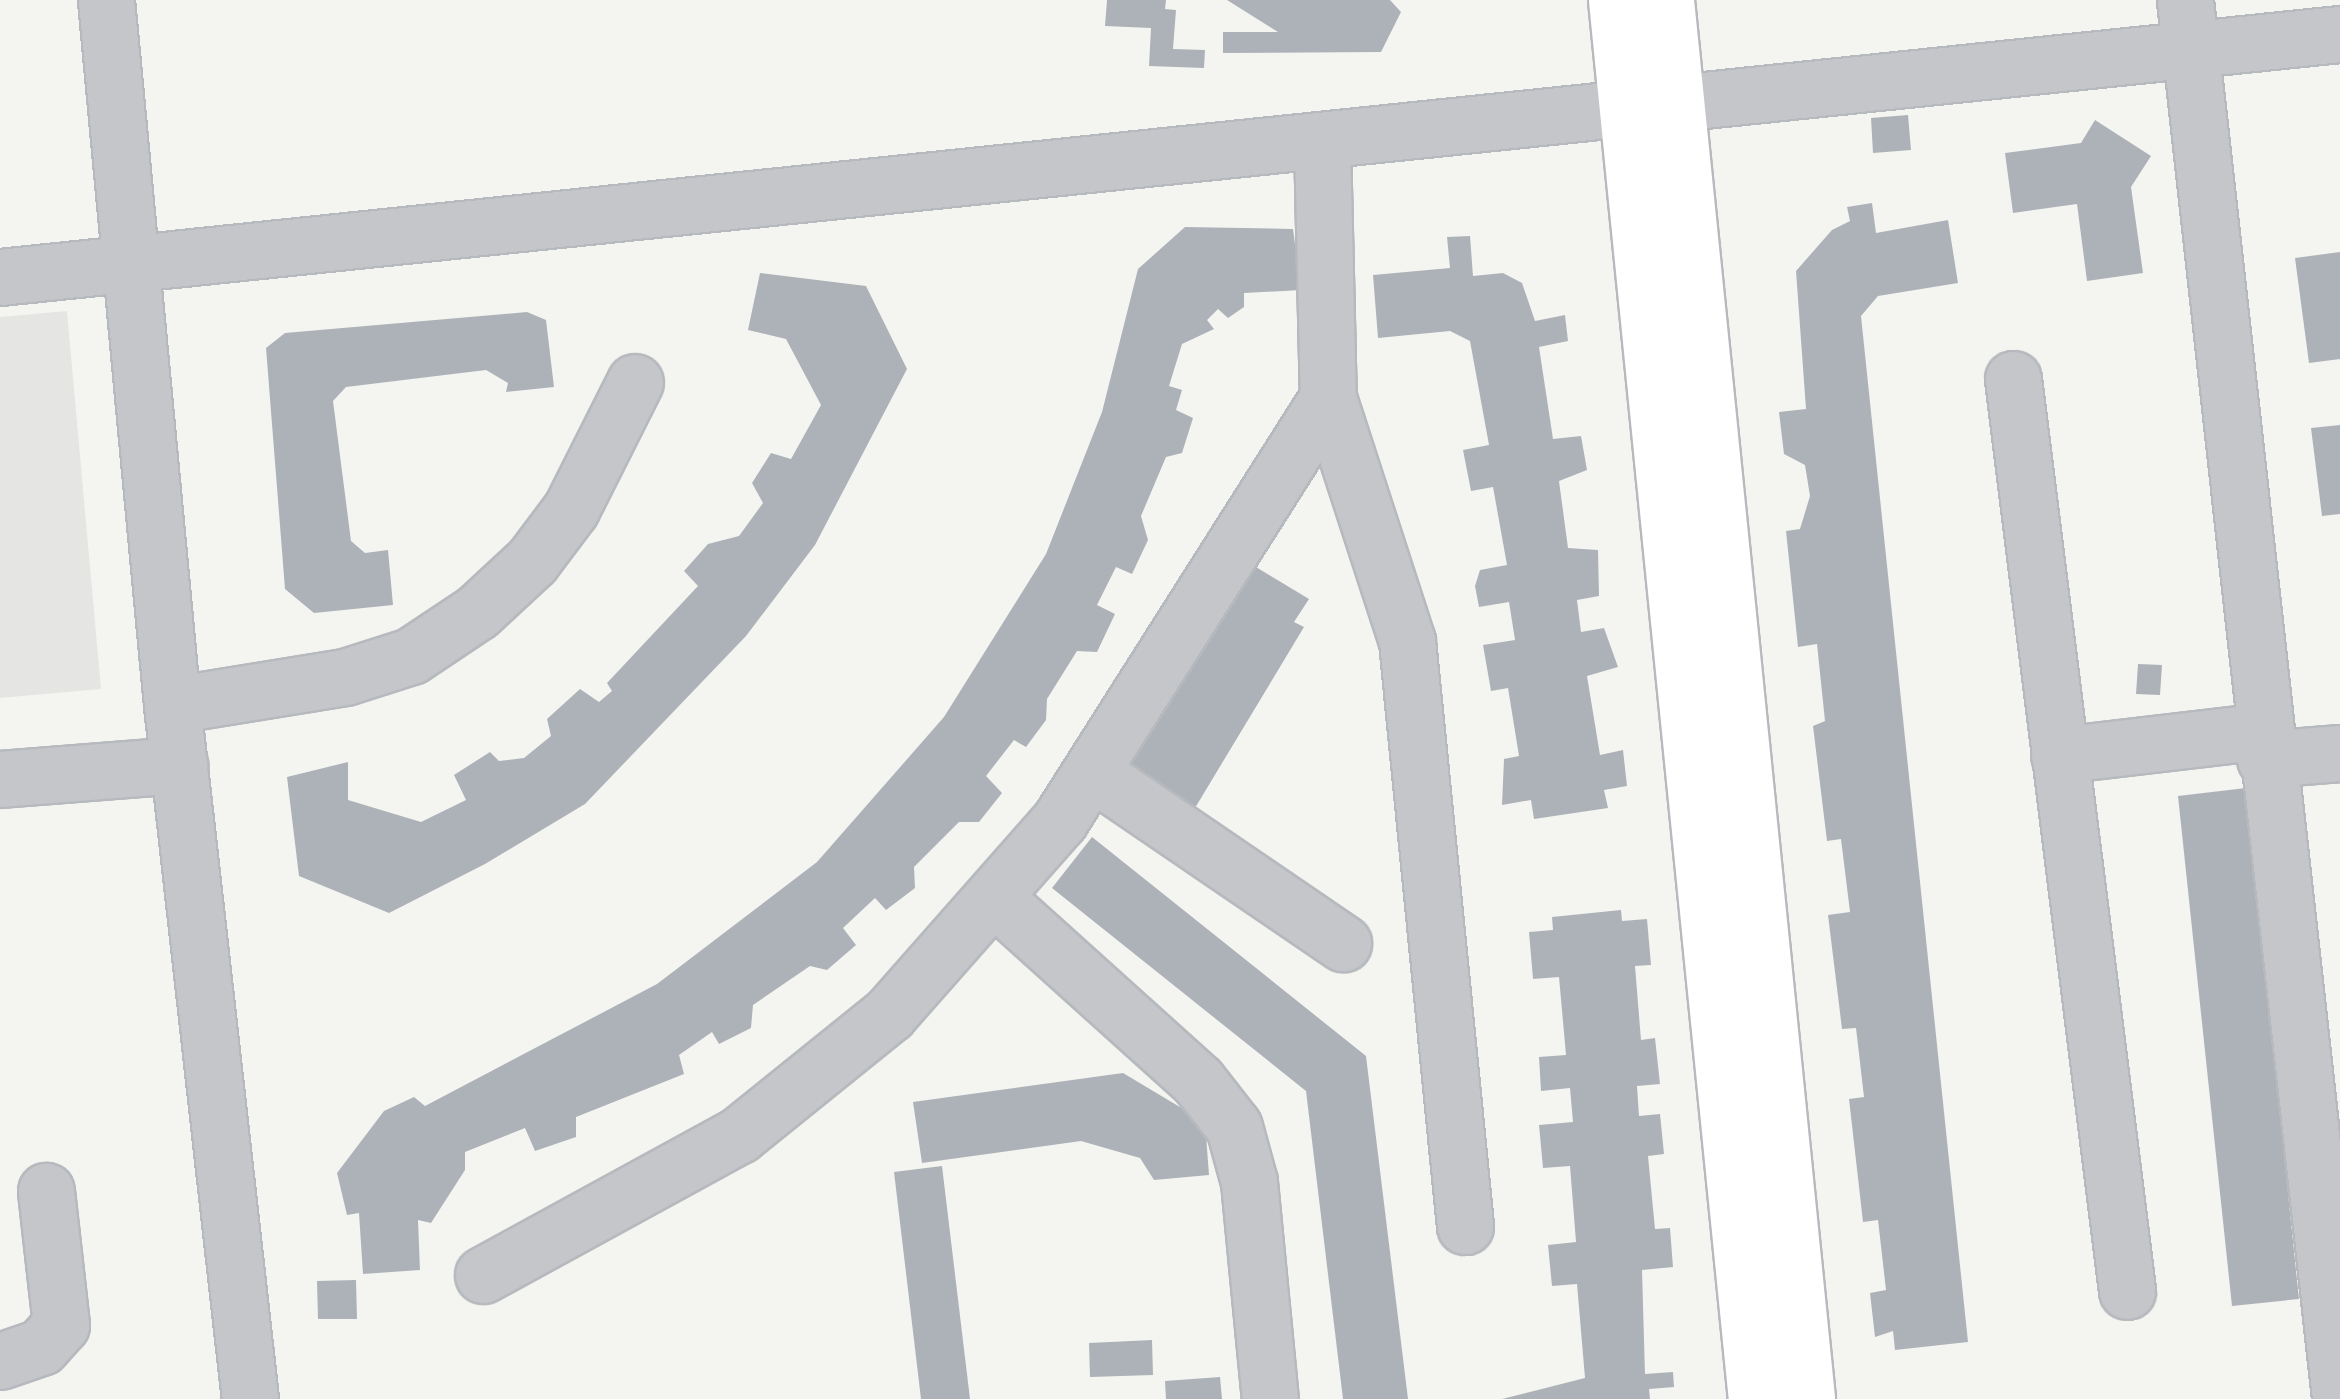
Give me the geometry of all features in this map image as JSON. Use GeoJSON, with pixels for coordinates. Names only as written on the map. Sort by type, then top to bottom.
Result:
{"type":"FeatureCollection","features":[{"type":"Feature","properties":{"kind":"main road"},"geometry":{"type":"LineString","coordinates":[[1616,0],[1653,106],[1807,1399]]}},
{"type":"Feature","properties":{"kind":"main road"},"geometry":{"type":"LineString","coordinates":[[1666,0],[1653,106],[1756,1399]]}},
{"type":"Feature","properties":{"kind":"street"},"geometry":{"type":"LineString","coordinates":[[106,0],[134,262],[172,705],[250,1399]]}},
{"type":"Feature","properties":{"kind":"street"},"geometry":{"type":"LineString","coordinates":[[0,277],[1653,106],[2188,26],[2340,34]]}},
{"type":"Feature","properties":{"kind":"street"},"geometry":{"type":"LineString","coordinates":[[2188,26],[2263,745],[2332,1266],[2340,1397]]}},
{"type":"Feature","properties":{"kind":"street"},"geometry":{"type":"LineString","coordinates":[[1322,141],[1328,398],[1407,641],[1465,1226]]}},
{"type":"Feature","properties":{"kind":"street"},"geometry":{"type":"LineString","coordinates":[[2013,379],[2126,1291]]}},
{"type":"Feature","properties":{"kind":"street"},"geometry":{"type":"LineString","coordinates":[[172,705],[345,677],[410,656],[477,612],[532,561],[571,509],[634,382]]}},
{"type":"Feature","properties":{"kind":"street"},"geometry":{"type":"LineString","coordinates":[[483,1276],[739,1135],[889,1014],[997,900],[1092,772],[1328,398]]}},
{"type":"Feature","properties":{"kind":"street"},"geometry":{"type":"LineString","coordinates":[[2059,756],[2263,745],[2340,753]]}},
{"type":"Feature","properties":{"kind":"street"},"geometry":{"type":"LineString","coordinates":[[0,779],[179,765]]}},
{"type":"Feature","properties":{"kind":"street"},"geometry":{"type":"LineString","coordinates":[[1092,772],[1343,943]]}},
{"type":"Feature","properties":{"kind":"street"},"geometry":{"type":"LineString","coordinates":[[997,900],[1198,1081],[1234,1126],[1249,1182],[1270,1399]]}},
{"type":"Feature","properties":{"kind":"street"},"geometry":{"type":"LineString","coordinates":[[0,1362],[42,1347],[61,1325],[46,1191]]}},
{"type":"Feature","properties":{"kind":"shaded area"},"geometry":{"type":"Polygon","coordinates":[[[67,311],[101,689],[0,698],[0,317],[67,311]]]}},
{"type":"Feature","properties":{"kind":"building"},"geometry":{"type":"Polygon","coordinates":[[[1107,0],[1166,0],[1165,9],[1176,10],[1173,49],[1205,50],[1204,68],[1149,66],[1151,28],[1105,26],[1107,0]]]}},
{"type":"Feature","properties":{"kind":"building"},"geometry":{"type":"Polygon","coordinates":[[[1227,0],[1390,0],[1401,12],[1381,52],[1223,53],[1223,32],[1278,32],[1227,0]]]}},
{"type":"Feature","properties":{"kind":"building"},"geometry":{"type":"Polygon","coordinates":[[[1908,115],[1911,150],[1873,153],[1871,118],[1908,115]]]}},
{"type":"Feature","properties":{"kind":"building"},"geometry":{"type":"Polygon","coordinates":[[[2095,120],[2151,156],[2131,187],[2143,273],[2087,281],[2077,204],[2013,213],[2005,153],[2081,143],[2095,120]]]}},
{"type":"Feature","properties":{"kind":"building"},"geometry":{"type":"Polygon","coordinates":[[[1872,203],[1876,233],[1948,220],[1958,283],[1878,296],[1861,316],[1968,1342],[1895,1350],[1893,1331],[1875,1337],[1870,1293],[1886,1290],[1878,1220],[1863,1222],[1849,1099],[1864,1097],[1856,1028],[1842,1029],[1828,915],[1850,912],[1841,839],[1827,841],[1813,726],[1825,721],[1817,644],[1798,647],[1786,531],[1800,529],[1810,496],[1805,465],[1784,454],[1779,412],[1806,409],[1796,271],[1832,230],[1850,221],[1847,207],[1872,203]]]}},
{"type":"Feature","properties":{"kind":"building"},"geometry":{"type":"Polygon","coordinates":[[[1185,227],[1293,229],[1301,290],[1244,293],[1244,307],[1228,318],[1218,309],[1207,320],[1214,329],[1182,344],[1169,386],[1182,390],[1176,410],[1193,418],[1182,453],[1166,457],[1141,516],[1148,540],[1132,574],[1116,567],[1097,605],[1115,614],[1097,652],[1077,651],[1047,699],[1046,720],[1026,747],[1014,740],[986,776],[1002,793],[979,822],[959,822],[914,867],[915,888],[886,910],[875,898],[843,928],[856,945],[827,970],[810,966],[753,1005],[751,1028],[719,1044],[712,1032],[679,1055],[684,1074],[576,1117],[576,1137],[535,1151],[525,1128],[465,1152],[465,1170],[431,1223],[418,1220],[420,1270],[363,1274],[359,1213],[347,1215],[337,1173],[384,1111],[414,1097],[425,1106],[657,984],[817,862],[944,717],[1046,554],[1102,412],[1138,269],[1185,227]]]}},
{"type":"Feature","properties":{"kind":"building"},"geometry":{"type":"Polygon","coordinates":[[[1470,236],[1473,276],[1503,273],[1522,283],[1535,321],[1565,315],[1568,341],[1539,347],[1553,439],[1581,436],[1587,470],[1559,481],[1568,548],[1598,550],[1599,596],[1577,600],[1581,632],[1604,628],[1618,667],[1587,676],[1600,755],[1623,750],[1627,786],[1604,790],[1608,808],[1534,819],[1531,800],[1502,805],[1504,759],[1519,756],[1508,688],[1491,691],[1483,645],[1515,640],[1509,602],[1479,607],[1475,586],[1480,570],[1507,565],[1493,487],[1471,491],[1463,450],[1489,445],[1470,341],[1450,331],[1378,338],[1373,275],[1450,268],[1447,237],[1470,236]]]}},
{"type":"Feature","properties":{"kind":"building"},"geometry":{"type":"Polygon","coordinates":[[[2340,252],[2340,359],[2309,363],[2295,258],[2340,252]]]}},
{"type":"Feature","properties":{"kind":"building"},"geometry":{"type":"Polygon","coordinates":[[[760,273],[866,286],[907,369],[815,545],[746,636],[585,804],[485,864],[389,913],[299,876],[287,777],[348,762],[348,800],[421,822],[466,800],[454,775],[490,752],[499,761],[524,758],[551,736],[547,719],[580,689],[599,702],[612,691],[607,683],[698,586],[684,571],[708,544],[739,536],[763,503],[752,483],[771,453],[791,459],[821,405],[786,339],[748,330],[760,273]]]}},
{"type":"Feature","properties":{"kind":"building"},"geometry":{"type":"Polygon","coordinates":[[[527,312],[546,320],[554,387],[506,392],[508,383],[486,370],[346,387],[333,401],[351,541],[365,553],[388,550],[393,605],[314,613],[285,589],[266,348],[285,333],[527,312]]]}},
{"type":"Feature","properties":{"kind":"building"},"geometry":{"type":"Polygon","coordinates":[[[2340,425],[2340,514],[2322,516],[2311,428],[2340,425]]]}},
{"type":"Feature","properties":{"kind":"building"},"geometry":{"type":"Polygon","coordinates":[[[1251,564],[1309,599],[1294,622],[1304,627],[1195,808],[1130,767],[1251,564]]]}},
{"type":"Feature","properties":{"kind":"building"},"geometry":{"type":"Polygon","coordinates":[[[2138,664],[2162,665],[2160,695],[2136,694],[2138,664]]]}},
{"type":"Feature","properties":{"kind":"building"},"geometry":{"type":"Polygon","coordinates":[[[2246,788],[2299,1299],[2232,1306],[2178,796],[2246,788]]]}},
{"type":"Feature","properties":{"kind":"building"},"geometry":{"type":"Polygon","coordinates":[[[1092,837],[1366,1056],[1408,1399],[1343,1399],[1306,1091],[1052,888],[1092,837]]]}},
{"type":"Feature","properties":{"kind":"building"},"geometry":{"type":"Polygon","coordinates":[[[1621,910],[1622,921],[1647,919],[1651,965],[1635,966],[1641,1040],[1655,1038],[1660,1084],[1637,1086],[1639,1116],[1660,1114],[1664,1154],[1648,1156],[1655,1229],[1670,1228],[1673,1267],[1642,1270],[1645,1374],[1673,1372],[1674,1387],[1649,1389],[1650,1399],[1502,1399],[1585,1378],[1577,1284],[1552,1286],[1548,1245],[1576,1242],[1570,1166],[1543,1168],[1539,1125],[1573,1122],[1570,1088],[1541,1091],[1539,1057],[1566,1055],[1559,977],[1533,979],[1529,932],[1553,930],[1552,917],[1621,910]]]}},
{"type":"Feature","properties":{"kind":"building"},"geometry":{"type":"Polygon","coordinates":[[[1123,1073],[1205,1122],[1209,1175],[1154,1180],[1140,1158],[1081,1141],[922,1163],[913,1102],[1123,1073]]]}},
{"type":"Feature","properties":{"kind":"building"},"geometry":{"type":"Polygon","coordinates":[[[942,1166],[970,1399],[921,1399],[894,1172],[942,1166]]]}},
{"type":"Feature","properties":{"kind":"building"},"geometry":{"type":"Polygon","coordinates":[[[356,1280],[357,1319],[318,1319],[317,1281],[356,1280]]]}},
{"type":"Feature","properties":{"kind":"building"},"geometry":{"type":"Polygon","coordinates":[[[1152,1340],[1153,1375],[1090,1377],[1089,1343],[1152,1340]]]}},
{"type":"Feature","properties":{"kind":"building"},"geometry":{"type":"Polygon","coordinates":[[[1220,1377],[1222,1399],[1166,1399],[1165,1381],[1220,1377]]]}}]}
